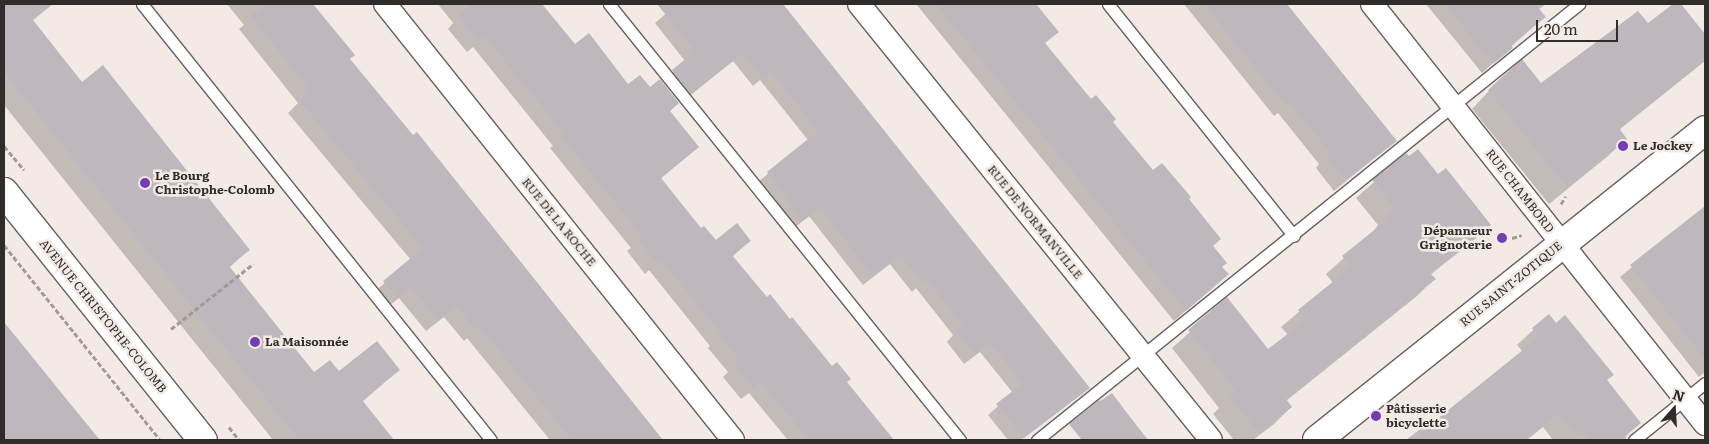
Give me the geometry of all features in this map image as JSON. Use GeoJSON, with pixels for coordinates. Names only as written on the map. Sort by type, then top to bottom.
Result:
{"type":"FeatureCollection","features":[{"type":"Feature","properties":{"kind":"street","name":"RUE DE LA ROCHE"},"geometry":{"type":"LineString","coordinates":[[385,4],[733,440]]}},
{"type":"Feature","properties":{"kind":"street","name":"RUE DE NORMANVILLE"},"geometry":{"type":"LineString","coordinates":[[859,4],[1211,440]]}},
{"type":"Feature","properties":{"kind":"street","name":"RUE CHAMBORD"},"geometry":{"type":"LineString","coordinates":[[1372,4],[1454,105],[1561,244],[1705,424]]}},
{"type":"Feature","properties":{"kind":"street","name":"RUE SAINT-ZOTIQUE"},"geometry":{"type":"LineString","coordinates":[[1317,440],[1705,130]]}},
{"type":"Feature","properties":{"kind":"street","name":"AVENUE CHRISTOPHE-COLOMB"},"geometry":{"type":"LineString","coordinates":[[4,192],[203,440]]}},
{"type":"Feature","properties":{"kind":"lane"},"geometry":{"type":"LineString","coordinates":[[142,4],[490,440]]}},
{"type":"Feature","properties":{"kind":"lane"},"geometry":{"type":"LineString","coordinates":[[609,4],[960,440]]}},
{"type":"Feature","properties":{"kind":"lane"},"geometry":{"type":"LineString","coordinates":[[1108,4],[1294,236]]}},
{"type":"Feature","properties":{"kind":"lane"},"geometry":{"type":"LineString","coordinates":[[1037,440],[1294,236],[1579,4]]}},
{"type":"Feature","properties":{"kind":"lane"},"geometry":{"type":"LineString","coordinates":[[1634,440],[1705,383]]}},
{"type":"Feature","properties":{"kind":"path"},"geometry":{"type":"LineString","coordinates":[[1560,205],[1566,196]]}},
{"type":"Feature","properties":{"kind":"path"},"geometry":{"type":"LineString","coordinates":[[1512,238],[1522,235]]}},
{"type":"Feature","properties":{"kind":"path"},"geometry":{"type":"LineString","coordinates":[[4,245],[160,440]]}},
{"type":"Feature","properties":{"kind":"path"},"geometry":{"type":"LineString","coordinates":[[171,329],[253,264]]}},
{"type":"Feature","properties":{"kind":"building"},"geometry":{"type":"Polygon","coordinates":[[[4,4],[53,4],[33,20],[82,82],[103,65],[250,250],[229,266],[314,372],[330,360],[339,371],[377,341],[400,370],[362,400],[394,440],[299,440],[4,72],[4,4]]]}},
{"type":"Feature","properties":{"kind":"building"},"geometry":{"type":"Polygon","coordinates":[[[266,4],[313,4],[355,55],[350,59],[413,135],[417,132],[663,440],[572,440],[480,327],[476,330],[456,306],[439,320],[411,287],[398,298],[383,281],[423,248],[299,100],[310,91],[251,16],[266,4]]]}},
{"type":"Feature","properties":{"kind":"building"},"geometry":{"type":"Polygon","coordinates":[[[472,4],[542,4],[575,44],[589,33],[628,84],[640,75],[650,87],[660,79],[679,103],[670,111],[699,147],[661,178],[701,228],[704,226],[716,240],[737,223],[751,241],[732,255],[767,297],[770,294],[790,319],[792,317],[832,366],[837,362],[851,379],[847,382],[894,440],[809,440],[761,382],[753,388],[734,364],[739,360],[719,335],[721,333],[661,260],[657,263],[637,239],[642,236],[561,136],[564,133],[485,37],[479,41],[458,16],[472,4]]]}},
{"type":"Feature","properties":{"kind":"building"},"geometry":{"type":"Polygon","coordinates":[[[657,4],[783,4],[1090,388],[1024,438],[996,404],[1023,383],[990,343],[975,355],[956,331],[963,325],[927,280],[923,283],[900,255],[873,276],[820,208],[803,221],[786,200],[788,198],[767,172],[818,131],[771,71],[763,77],[743,53],[691,94],[672,70],[695,51],[657,4]]]}},
{"type":"Feature","properties":{"kind":"building"},"geometry":{"type":"Polygon","coordinates":[[[936,4],[1036,4],[1059,32],[1045,43],[1091,99],[1096,95],[1116,119],[1113,122],[1153,170],[1162,163],[1191,197],[1189,199],[1221,239],[1213,246],[1227,263],[1222,267],[1229,274],[1186,311],[936,4]]]}},
{"type":"Feature","properties":{"kind":"building"},"geometry":{"type":"Polygon","coordinates":[[[1204,4],[1287,4],[1397,141],[1346,180],[1326,156],[1330,152],[1290,103],[1286,106],[1204,4]]]}},
{"type":"Feature","properties":{"kind":"building"},"geometry":{"type":"Polygon","coordinates":[[[1445,4],[1535,4],[1546,17],[1511,45],[1513,48],[1493,64],[1445,4]]]}},
{"type":"Feature","properties":{"kind":"building"},"geometry":{"type":"Polygon","coordinates":[[[1673,4],[1681,4],[1705,34],[1705,60],[1619,128],[1627,139],[1567,187],[1488,90],[1522,59],[1541,83],[1638,11],[1648,23],[1673,4]]]}},
{"type":"Feature","properties":{"kind":"building"},"geometry":{"type":"Polygon","coordinates":[[[1418,149],[1438,174],[1446,168],[1491,225],[1430,273],[1436,279],[1286,399],[1292,407],[1259,433],[1229,396],[1236,391],[1188,330],[1227,297],[1268,349],[1306,320],[1298,310],[1351,267],[1342,256],[1388,219],[1385,216],[1395,209],[1372,180],[1406,153],[1409,156],[1418,149]]]}},
{"type":"Feature","properties":{"kind":"building"},"geometry":{"type":"Polygon","coordinates":[[[1705,206],[1705,359],[1630,265],[1705,206]]]}},
{"type":"Feature","properties":{"kind":"building"},"geometry":{"type":"Polygon","coordinates":[[[1549,314],[1556,323],[1565,315],[1614,375],[1607,380],[1641,423],[1620,440],[1592,440],[1583,430],[1578,435],[1559,413],[1525,440],[1411,440],[1539,337],[1532,328],[1549,314]]]}},
{"type":"Feature","properties":{"kind":"building"},"geometry":{"type":"Polygon","coordinates":[[[4,322],[72,406],[100,440],[4,440],[4,322]]]}},
{"type":"Feature","properties":{"kind":"building"},"geometry":{"type":"Polygon","coordinates":[[[1112,393],[1148,440],[1082,440],[1069,424],[1099,400],[1112,393]]]}},
{"type":"Feature","properties":{"kind":"place","name":"Le Jockey"},"geometry":{"type":"Point","coordinates":[1623,146]}},
{"type":"Feature","properties":{"kind":"place","name":"Le Bourg Christophe-Colomb"},"geometry":{"type":"Point","coordinates":[145,183]}},
{"type":"Feature","properties":{"kind":"place","name":"Dépanneur Grignoterie"},"geometry":{"type":"Point","coordinates":[1502,238]}},
{"type":"Feature","properties":{"kind":"place","name":"La Maisonnée"},"geometry":{"type":"Point","coordinates":[255,342]}},
{"type":"Feature","properties":{"kind":"place","name":"Pâtisserie bicyclette"},"geometry":{"type":"Point","coordinates":[1376,416]}}]}
